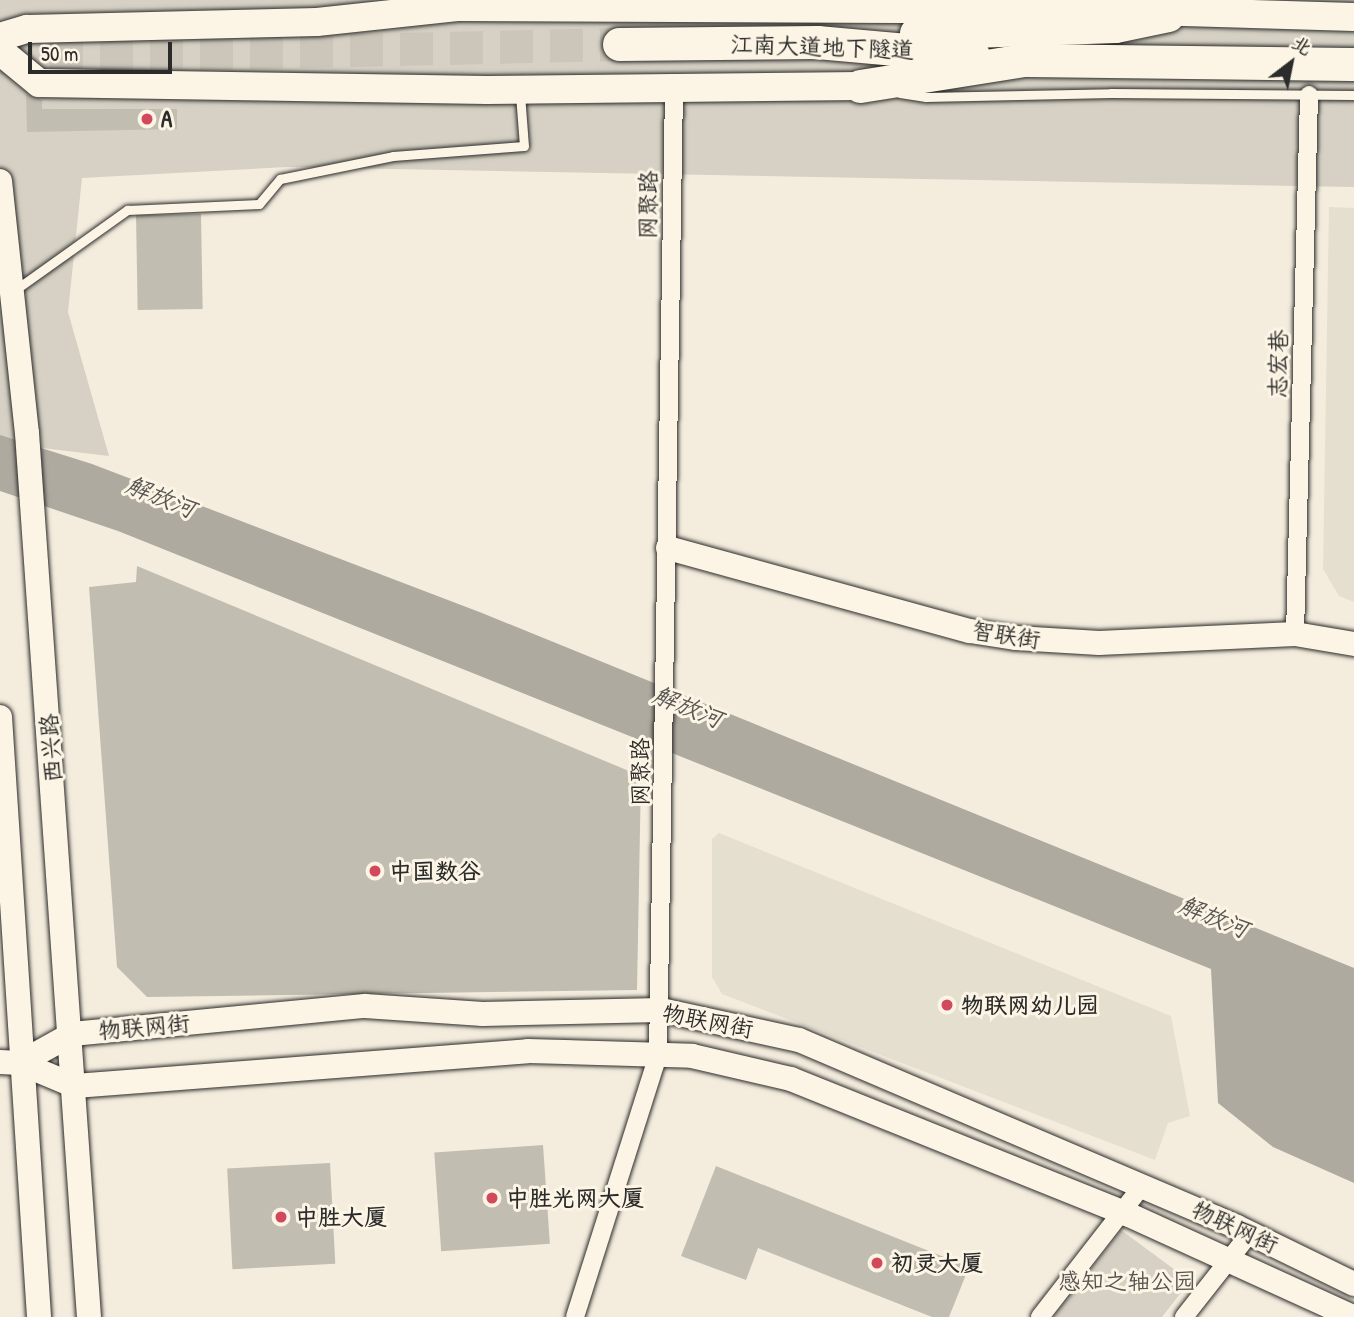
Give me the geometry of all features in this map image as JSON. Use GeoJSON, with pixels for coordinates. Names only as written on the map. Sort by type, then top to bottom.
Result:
{"type":"FeatureCollection","features":[{"type":"Feature","properties":{"kind":"highway"},"geometry":{"type":"LineString","coordinates":[[817,42],[864,35],[1115,26],[1168,15]]}},
{"type":"Feature","properties":{"kind":"highway","name":"江南大道地下隧道"},"geometry":{"type":"LineString","coordinates":[[619,44],[817,42],[1024,60]]}},
{"type":"Feature","properties":{"kind":"highway"},"geometry":{"type":"LineString","coordinates":[[860,86],[1024,60],[1097,63],[1354,64]]}},
{"type":"Feature","properties":{"kind":"main road"},"geometry":{"type":"LineString","coordinates":[[0,37],[27,29],[317,22],[457,7],[1102,10],[1168,15],[1354,17]]}},
{"type":"Feature","properties":{"kind":"main road"},"geometry":{"type":"LineString","coordinates":[[0,51],[39,83],[520,90],[860,86]]}},
{"type":"Feature","properties":{"kind":"street","name":"网聚路"},"geometry":{"type":"LineString","coordinates":[[575,1317],[659,1055],[674,88]]}},
{"type":"Feature","properties":{"kind":"street","name":"志宏巷"},"geometry":{"type":"LineString","coordinates":[[1295,634],[1309,95]]}},
{"type":"Feature","properties":{"kind":"street","name":"西兴路"},"geometry":{"type":"LineString","coordinates":[[0,181],[27,433],[72,1034],[89,1317]]}},
{"type":"Feature","properties":{"kind":"street","name":"智联街"},"geometry":{"type":"LineString","coordinates":[[668,548],[970,631],[1016,638],[1099,643],[1295,634],[1354,644]]}},
{"type":"Feature","properties":{"kind":"street"},"geometry":{"type":"LineString","coordinates":[[0,717],[10,1063],[39,1317]]}},
{"type":"Feature","properties":{"kind":"street","name":"物联网街"},"geometry":{"type":"LineString","coordinates":[[10,1063],[72,1034],[365,1006],[483,1014],[661,1010],[799,1040],[1250,1233],[1354,1283]]}},
{"type":"Feature","properties":{"kind":"street","name":"物联网街"},"geometry":{"type":"LineString","coordinates":[[10,1063],[75,1086],[528,1051],[692,1056],[791,1079],[1121,1212],[1353,1317]]}},
{"type":"Feature","properties":{"kind":"street"},"geometry":{"type":"LineString","coordinates":[[1040,1317],[1142,1186]]}},
{"type":"Feature","properties":{"kind":"street"},"geometry":{"type":"LineString","coordinates":[[1184,1317],[1250,1233]]}},
{"type":"Feature","properties":{"kind":"lane"},"geometry":{"type":"LineString","coordinates":[[860,86],[926,97],[1354,95]]}},
{"type":"Feature","properties":{"kind":"lane"},"geometry":{"type":"LineString","coordinates":[[11,293],[127,210],[259,204],[280,178],[393,156],[524,146],[520,90]]}},
{"type":"Feature","properties":{"kind":"shaded area"},"geometry":{"type":"Polygon","coordinates":[[[1329,207],[1354,208],[1354,602],[1339,596],[1323,569],[1329,207]]]}},
{"type":"Feature","properties":{"kind":"shaded area","name":"物联网幼儿园"},"geometry":{"type":"Polygon","coordinates":[[[719,833],[1171,1016],[1190,1116],[1168,1123],[1155,1160],[722,994],[712,977],[712,839],[719,833]]]}},
{"type":"Feature","properties":{"kind":"green space"},"geometry":{"type":"Polygon","coordinates":[[[0,0],[1354,0],[1354,187],[287,167],[82,178],[68,312],[109,456],[0,443],[0,0]]]}},
{"type":"Feature","properties":{"kind":"green space","name":"感知之轴公园"},"geometry":{"type":"Polygon","coordinates":[[[1121,1230],[1190,1281],[1162,1317],[1053,1317],[1121,1230]]]}},
{"type":"Feature","properties":{"kind":"water","name":"解放河"},"geometry":{"type":"Polygon","coordinates":[[[0,435],[92,464],[482,613],[1354,968],[1354,1183],[1273,1147],[1218,1103],[1211,969],[118,531],[0,491],[0,435]]]}},
{"type":"Feature","properties":{"kind":"building"},"geometry":{"type":"Polygon","coordinates":[[[26,94],[42,100],[42,109],[177,109],[177,129],[27,132],[26,94]]]}},
{"type":"Feature","properties":{"kind":"building"},"geometry":{"type":"Polygon","coordinates":[[[201,214],[203,309],[138,310],[136,215],[201,214]]]}},
{"type":"Feature","properties":{"kind":"building","name":"中国数谷"},"geometry":{"type":"Polygon","coordinates":[[[137,566],[641,776],[637,990],[147,997],[117,967],[89,587],[136,582],[137,566]]]}},
{"type":"Feature","properties":{"kind":"building","name":"中胜光网大厦"},"geometry":{"type":"Polygon","coordinates":[[[543,1145],[550,1244],[441,1251],[434,1153],[543,1145]]]}},
{"type":"Feature","properties":{"kind":"building","name":"中胜大厦"},"geometry":{"type":"Polygon","coordinates":[[[330,1163],[335,1264],[232,1269],[227,1168],[330,1163]]]}},
{"type":"Feature","properties":{"kind":"building"},"geometry":{"type":"Polygon","coordinates":[[[716,1166],[969,1267],[949,1317],[932,1317],[758,1248],[746,1280],[681,1256],[716,1166]]]}},
{"type":"Feature","properties":{"kind":"tunnel"},"geometry":{"type":"LineString","coordinates":[[0,58],[619,44]]}},
{"type":"Feature","properties":{"kind":"place","name":"A"},"geometry":{"type":"Point","coordinates":[147,119]}},
{"type":"Feature","properties":{"kind":"place","name":"中国数谷"},"geometry":{"type":"Point","coordinates":[375,871]}},
{"type":"Feature","properties":{"kind":"place","name":"物联网幼儿园"},"geometry":{"type":"Point","coordinates":[947,1005]}},
{"type":"Feature","properties":{"kind":"place","name":"中胜光网大厦"},"geometry":{"type":"Point","coordinates":[492,1198]}},
{"type":"Feature","properties":{"kind":"place","name":"中胜大厦"},"geometry":{"type":"Point","coordinates":[281,1217]}},
{"type":"Feature","properties":{"kind":"place","name":"初灵大厦"},"geometry":{"type":"Point","coordinates":[877,1263]}}]}
